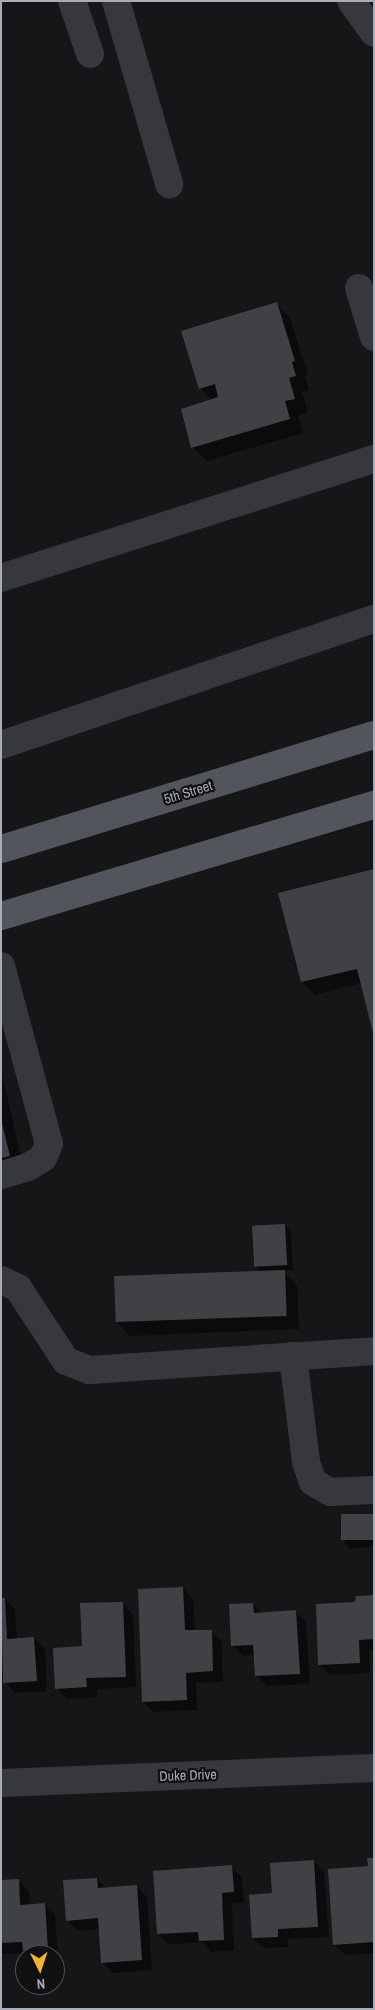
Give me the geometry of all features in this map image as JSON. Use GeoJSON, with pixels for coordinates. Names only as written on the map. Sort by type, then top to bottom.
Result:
{"type":"FeatureCollection","features":[{"type":"Feature","properties":{"kind":"main road","name":"5th Street"},"geometry":{"type":"LineString","coordinates":[[1,848],[374,735]]}},
{"type":"Feature","properties":{"kind":"main road"},"geometry":{"type":"LineString","coordinates":[[1,916],[374,805]]}},
{"type":"Feature","properties":{"kind":"street"},"geometry":{"type":"LineString","coordinates":[[72,1],[90,54]]}},
{"type":"Feature","properties":{"kind":"street"},"geometry":{"type":"LineString","coordinates":[[116,1],[169,184]]}},
{"type":"Feature","properties":{"kind":"street"},"geometry":{"type":"LineString","coordinates":[[351,1],[374,33]]}},
{"type":"Feature","properties":{"kind":"street"},"geometry":{"type":"LineString","coordinates":[[359,288],[374,337]]}},
{"type":"Feature","properties":{"kind":"street"},"geometry":{"type":"LineString","coordinates":[[1,578],[374,459]]}},
{"type":"Feature","properties":{"kind":"street"},"geometry":{"type":"LineString","coordinates":[[1,745],[374,619]]}},
{"type":"Feature","properties":{"kind":"street"},"geometry":{"type":"LineString","coordinates":[[1,966],[49,1144],[43,1158],[28,1167],[1,1175]]}},
{"type":"Feature","properties":{"kind":"street"},"geometry":{"type":"LineString","coordinates":[[1,1280],[18,1288],[66,1361],[90,1370],[374,1351]]}},
{"type":"Feature","properties":{"kind":"street"},"geometry":{"type":"LineString","coordinates":[[293,1356],[306,1462],[313,1482],[330,1492],[374,1490]]}},
{"type":"Feature","properties":{"kind":"street","name":"Duke Drive"},"geometry":{"type":"LineString","coordinates":[[1,1783],[374,1768]]}},
{"type":"Feature","properties":{"kind":"building"},"geometry":{"type":"Polygon","coordinates":[[[277,302],[295,361],[292,362],[296,376],[289,378],[295,399],[285,401],[290,419],[191,448],[181,409],[218,397],[215,384],[199,389],[181,331],[277,302]]]}},
{"type":"Feature","properties":{"kind":"building"},"geometry":{"type":"Polygon","coordinates":[[[374,869],[373,1033],[357,969],[301,982],[278,893],[374,869]]]}},
{"type":"Feature","properties":{"kind":"building"},"geometry":{"type":"Polygon","coordinates":[[[1,1119],[10,1156],[1,1158],[1,1119]]]}},
{"type":"Feature","properties":{"kind":"building"},"geometry":{"type":"Polygon","coordinates":[[[285,1224],[287,1265],[254,1267],[252,1226],[285,1224]]]}},
{"type":"Feature","properties":{"kind":"building"},"geometry":{"type":"Polygon","coordinates":[[[285,1270],[287,1316],[116,1322],[114,1276],[285,1270]]]}},
{"type":"Feature","properties":{"kind":"building"},"geometry":{"type":"Polygon","coordinates":[[[341,1514],[374,1514],[374,1540],[341,1540],[341,1514]]]}},
{"type":"Feature","properties":{"kind":"building"},"geometry":{"type":"Polygon","coordinates":[[[183,1587],[185,1630],[212,1630],[213,1671],[186,1673],[187,1700],[142,1702],[138,1589],[183,1587]]]}},
{"type":"Feature","properties":{"kind":"building"},"geometry":{"type":"Polygon","coordinates":[[[374,1595],[374,1639],[359,1640],[360,1663],[318,1665],[316,1604],[355,1602],[356,1596],[374,1595]]]}},
{"type":"Feature","properties":{"kind":"building"},"geometry":{"type":"Polygon","coordinates":[[[1,1598],[5,1598],[7,1639],[34,1637],[37,1681],[3,1683],[1,1598]]]}},
{"type":"Feature","properties":{"kind":"building"},"geometry":{"type":"Polygon","coordinates":[[[123,1602],[126,1677],[86,1678],[87,1687],[55,1689],[53,1648],[82,1646],[80,1603],[123,1602]]]}},
{"type":"Feature","properties":{"kind":"building"},"geometry":{"type":"Polygon","coordinates":[[[253,1603],[254,1613],[296,1610],[300,1674],[255,1676],[253,1645],[231,1646],[229,1604],[253,1603]]]}},
{"type":"Feature","properties":{"kind":"building"},"geometry":{"type":"Polygon","coordinates":[[[367,1858],[374,1858],[374,1942],[333,1945],[328,1869],[368,1866],[367,1858]]]}},
{"type":"Feature","properties":{"kind":"building"},"geometry":{"type":"Polygon","coordinates":[[[314,1860],[318,1927],[278,1929],[278,1937],[252,1938],[249,1895],[272,1893],[270,1863],[314,1860]]]}},
{"type":"Feature","properties":{"kind":"building"},"geometry":{"type":"Polygon","coordinates":[[[232,1865],[234,1892],[222,1893],[224,1940],[199,1941],[198,1932],[157,1934],[153,1871],[232,1865]]]}},
{"type":"Feature","properties":{"kind":"building"},"geometry":{"type":"Polygon","coordinates":[[[97,1878],[98,1888],[137,1885],[142,1960],[101,1963],[98,1918],[66,1921],[63,1880],[97,1878]]]}},
{"type":"Feature","properties":{"kind":"building"},"geometry":{"type":"Polygon","coordinates":[[[19,1879],[20,1905],[45,1903],[48,1945],[22,1945],[22,1942],[1,1943],[1,1880],[19,1879]]]}}]}
